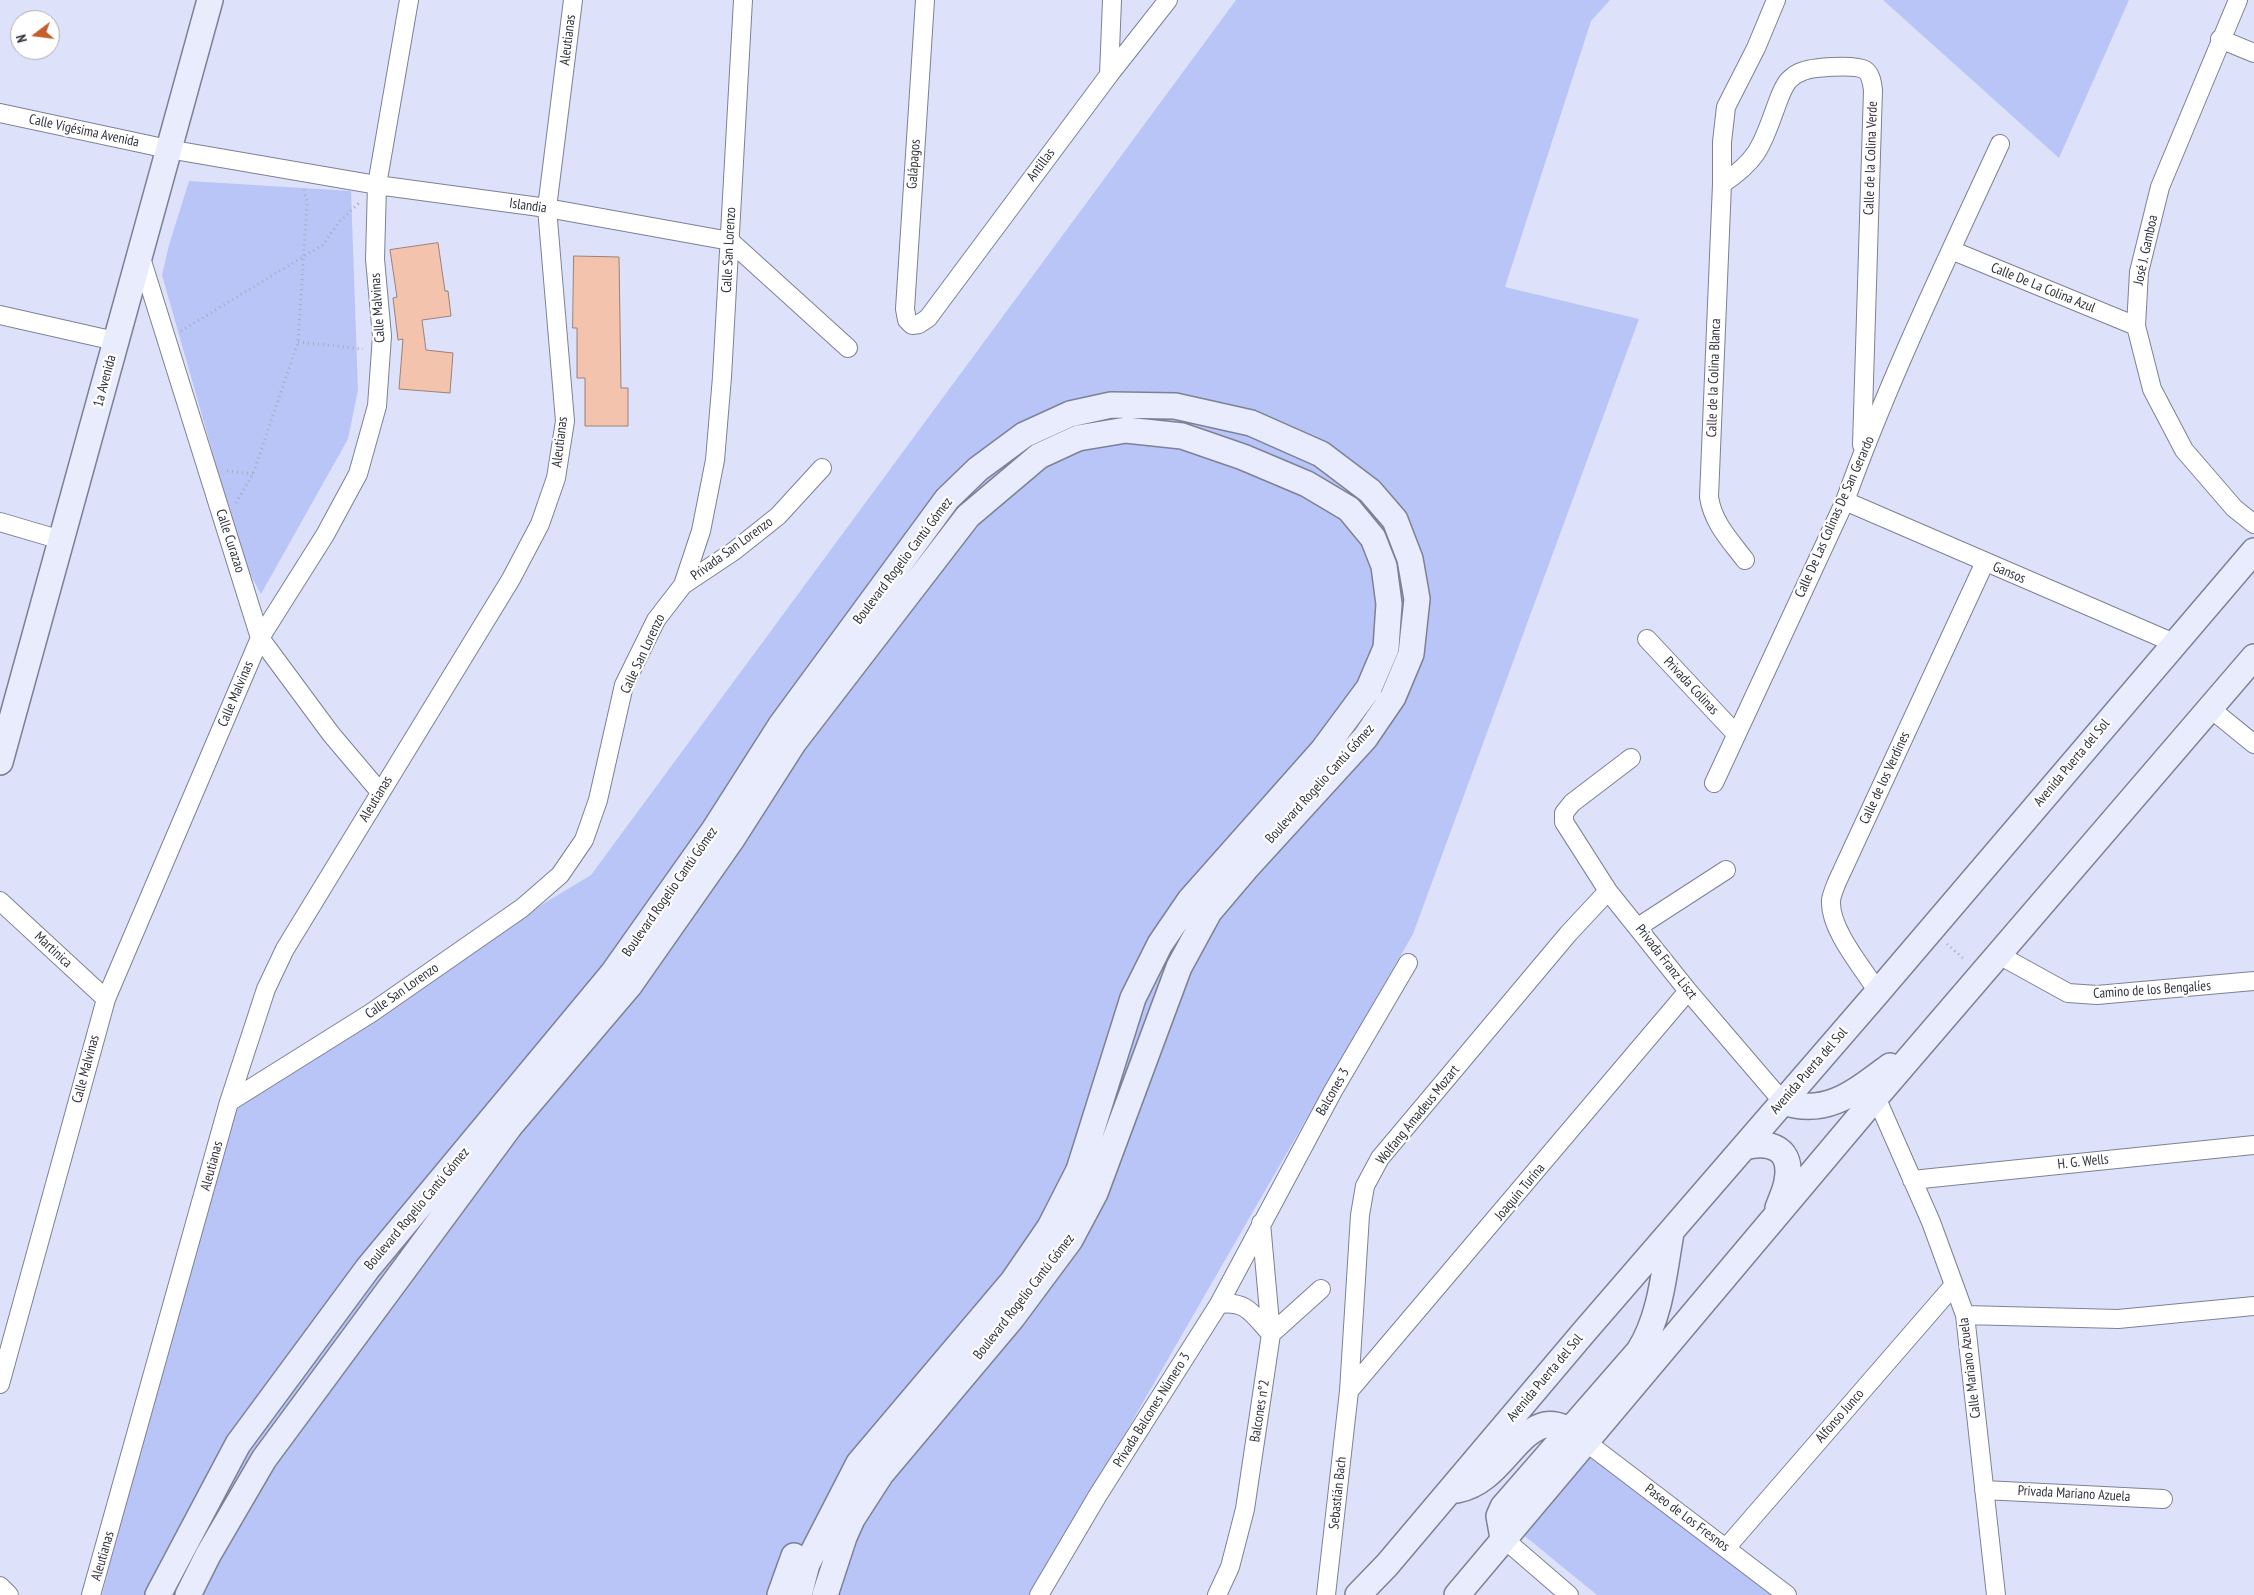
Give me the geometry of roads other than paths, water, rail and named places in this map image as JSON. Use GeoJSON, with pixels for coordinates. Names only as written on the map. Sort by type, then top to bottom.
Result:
{"type":"FeatureCollection","features":[{"type":"Feature","properties":{"kind":"main road","name":"1a Avenida"},"geometry":{"type":"LineString","coordinates":[[0,762],[210,0]]}},
{"type":"Feature","properties":{"kind":"main road","name":"Boulevard Rogelio Cantú Gómez"},"geometry":{"type":"LineString","coordinates":[[158,1595],[238,1444],[368,1268],[613,973],[714,830],[781,725],[947,499],[978,469],[1024,435],[1070,414],[1111,405],[1176,406],[1251,423],[1321,454],[1370,491],[1395,520],[1410,559],[1417,599],[1411,654],[1392,697],[1365,738],[1254,859],[1209,912],[1179,967],[1095,1193],[1070,1240],[1012,1318],[880,1474],[852,1519],[844,1537],[825,1595]]}},
{"type":"Feature","properties":{"kind":"main road","name":"Boulevard Rogelio Cantú Gómez"},"geometry":{"type":"LineString","coordinates":[[188,1595],[208,1555],[264,1459],[510,1126],[629,986],[732,839],[794,742],[968,516],[1039,456],[1078,438],[1126,430],[1182,436],[1243,457],[1306,484],[1349,509],[1373,538],[1384,566],[1389,604],[1386,648],[1369,688],[1323,750],[1190,900],[1160,944],[1133,998],[1079,1170],[1050,1227],[1013,1281],[860,1463],[807,1564],[798,1595]]}},
{"type":"Feature","properties":{"kind":"main road","name":"Avenida Puerta del Sol"},"geometry":{"type":"LineString","coordinates":[[1367,1593],[1387,1565],[1672,1230],[1878,992],[2254,551]]}},
{"type":"Feature","properties":{"kind":"main road"},"geometry":{"type":"LineString","coordinates":[[1457,1595],[1504,1538],[1499,1516],[1503,1507],[1578,1436],[1705,1302],[1876,1098],[2254,657]]}},
{"type":"Feature","properties":{"kind":"main road"},"geometry":{"type":"LineString","coordinates":[[1783,1102],[1805,1107],[1830,1104],[1851,1094],[1928,1039]]}},
{"type":"Feature","properties":{"kind":"main road"},"geometry":{"type":"LineString","coordinates":[[1744,1147],[1761,1143],[1773,1146],[1783,1153],[1788,1166],[1787,1182],[1774,1220]]}},
{"type":"Feature","properties":{"kind":"main road"},"geometry":{"type":"LineString","coordinates":[[1578,1436],[1644,1344],[1654,1320],[1672,1230]]}},
{"type":"Feature","properties":{"kind":"main road"},"geometry":{"type":"LineString","coordinates":[[1661,1286],[1677,1301],[1689,1304],[1705,1302]]}},
{"type":"Feature","properties":{"kind":"main road"},"geometry":{"type":"LineString","coordinates":[[1450,1492],[1474,1484],[1497,1468],[1528,1434],[1546,1424],[1556,1425],[1578,1436]]}},
{"type":"Feature","properties":{"kind":"main road"},"geometry":{"type":"LineString","coordinates":[[780,1595],[786,1574],[827,1489],[840,1473],[860,1463]]}},
{"type":"Feature","properties":{"kind":"street","name":"Calle Malvinas"},"geometry":{"type":"LineString","coordinates":[[0,1384],[106,999],[260,638],[325,535],[358,474],[376,406],[382,336],[375,259],[377,185],[409,0]]}},
{"type":"Feature","properties":{"kind":"street","name":"Aleutianas"},"geometry":{"type":"LineString","coordinates":[[92,1595],[229,1102],[266,989],[285,950],[511,579],[540,524],[556,478],[565,421],[547,208],[573,0]]}},
{"type":"Feature","properties":{"kind":"street","name":"Calle San Lorenzo"},"geometry":{"type":"LineString","coordinates":[[229,1102],[371,1013],[522,908],[560,875],[584,840],[598,800],[624,685],[656,620],[683,585],[700,531],[714,460],[722,377],[743,0]]}},
{"type":"Feature","properties":{"kind":"street","name":"Galápagos"},"geometry":{"type":"LineString","coordinates":[[912,325],[907,320],[905,309],[925,0]]}},
{"type":"Feature","properties":{"kind":"street"},"geometry":{"type":"LineString","coordinates":[[1109,75],[1112,0]]}},
{"type":"Feature","properties":{"kind":"street","name":"Antillas"},"geometry":{"type":"LineString","coordinates":[[912,325],[919,324],[928,318],[1109,75],[1168,0]]}},
{"type":"Feature","properties":{"kind":"street","name":"Calle de la Colina Blanca"},"geometry":{"type":"LineString","coordinates":[[1745,560],[1718,525],[1711,512],[1709,497],[1722,184],[1722,142],[1726,107],[1756,48],[1776,0]]}},
{"type":"Feature","properties":{"kind":"street","name":"José J. Gamboa"},"geometry":{"type":"LineString","coordinates":[[2238,0],[2220,39],[2160,187],[2138,272],[2136,326],[2152,390],[2184,450],[2234,508],[2254,524]]}},
{"type":"Feature","properties":{"kind":"street"},"geometry":{"type":"LineString","coordinates":[[2220,39],[2254,53]]}},
{"type":"Feature","properties":{"kind":"street","name":"Calle de la Colina Verde"},"geometry":{"type":"LineString","coordinates":[[1722,184],[1741,171],[1754,158],[1764,139],[1782,92],[1789,81],[1801,72],[1851,66],[1865,70],[1871,77],[1873,90],[1862,455]]}},
{"type":"Feature","properties":{"kind":"street","name":"Calle Vigésima Avenida"},"geometry":{"type":"LineString","coordinates":[[0,113],[168,149]]}},
{"type":"Feature","properties":{"kind":"street","name":"Calle De Las Colinas De San Gerardo"},"geometry":{"type":"LineString","coordinates":[[1714,783],[1845,501],[1862,455],[1951,250],[2000,144]]}},
{"type":"Feature","properties":{"kind":"street","name":"Islandia"},"geometry":{"type":"LineString","coordinates":[[168,149],[377,185],[547,208],[730,241]]}},
{"type":"Feature","properties":{"kind":"street"},"geometry":{"type":"LineString","coordinates":[[730,241],[848,348]]}},
{"type":"Feature","properties":{"kind":"street","name":"Calle De La Colina Azul"},"geometry":{"type":"LineString","coordinates":[[1951,250],[2136,326]]}},
{"type":"Feature","properties":{"kind":"street","name":"Calle Curazao"},"geometry":{"type":"LineString","coordinates":[[140,258],[260,638],[331,734],[380,792]]}},
{"type":"Feature","properties":{"kind":"street"},"geometry":{"type":"LineString","coordinates":[[0,315],[115,341]]}},
{"type":"Feature","properties":{"kind":"street","name":"Privada San Lorenzo"},"geometry":{"type":"LineString","coordinates":[[683,585],[734,550],[778,516],[822,468]]}},
{"type":"Feature","properties":{"kind":"street","name":"Gansos"},"geometry":{"type":"LineString","coordinates":[[1845,501],[2174,643]]}},
{"type":"Feature","properties":{"kind":"street"},"geometry":{"type":"LineString","coordinates":[[0,522],[61,540]]}},
{"type":"Feature","properties":{"kind":"street","name":"Calle de los Verdines"},"geometry":{"type":"LineString","coordinates":[[1878,992],[1841,935],[1832,914],[1831,899],[1837,882],[1985,562]]}},
{"type":"Feature","properties":{"kind":"street","name":"Privada Colinas"},"geometry":{"type":"LineString","coordinates":[[1647,639],[1736,734]]}},
{"type":"Feature","properties":{"kind":"street"},"geometry":{"type":"LineString","coordinates":[[2211,709],[2254,744]]}},
{"type":"Feature","properties":{"kind":"street","name":"Privada Franz Liszt"},"geometry":{"type":"LineString","coordinates":[[1631,758],[1572,803],[1564,813],[1564,822],[1608,891],[1688,992],[1783,1102]]}},
{"type":"Feature","properties":{"kind":"street"},"geometry":{"type":"LineString","coordinates":[[1638,927],[1726,870]]}},
{"type":"Feature","properties":{"kind":"street","name":"Wolfang Amadeus Mozart"},"geometry":{"type":"LineString","coordinates":[[1349,1391],[1360,1215],[1365,1186],[1380,1158],[1568,934],[1608,891]]}},
{"type":"Feature","properties":{"kind":"street","name":"Martinica"},"geometry":{"type":"LineString","coordinates":[[0,901],[106,999]]}},
{"type":"Feature","properties":{"kind":"street","name":"Camino de los Bengalíes"},"geometry":{"type":"LineString","coordinates":[[1999,955],[2068,994],[2097,995],[2254,981]]}},
{"type":"Feature","properties":{"kind":"street","name":"Balcones 3"},"geometry":{"type":"LineString","coordinates":[[1260,1223],[1333,1091],[1408,963]]}},
{"type":"Feature","properties":{"kind":"street","name":"Joaquín Turína"},"geometry":{"type":"LineString","coordinates":[[1349,1391],[1688,992]]}},
{"type":"Feature","properties":{"kind":"street","name":"Calle Mariano Azuela"},"geometry":{"type":"LineString","coordinates":[[1876,1098],[1931,1222],[1965,1315],[1996,1595]]}},
{"type":"Feature","properties":{"kind":"street","name":"H. G. Wells"},"geometry":{"type":"LineString","coordinates":[[1912,1180],[2254,1145]]}},
{"type":"Feature","properties":{"kind":"street","name":"Privada Balcones Número 3"},"geometry":{"type":"LineString","coordinates":[[1040,1595],[1098,1495],[1219,1304],[1260,1223]]}},
{"type":"Feature","properties":{"kind":"street","name":"Balcones n°2"},"geometry":{"type":"LineString","coordinates":[[1217,1595],[1230,1567],[1245,1509],[1271,1334],[1260,1223]]}},
{"type":"Feature","properties":{"kind":"street","name":"Alfonso Junco"},"geometry":{"type":"LineString","coordinates":[[1726,1548],[1954,1285]]}},
{"type":"Feature","properties":{"kind":"street"},"geometry":{"type":"LineString","coordinates":[[1219,1304],[1234,1302],[1245,1307],[1271,1334],[1321,1289]]}},
{"type":"Feature","properties":{"kind":"street"},"geometry":{"type":"LineString","coordinates":[[1965,1315],[2118,1319],[2254,1306]]}},
{"type":"Feature","properties":{"kind":"street","name":"Sebastián Bach"},"geometry":{"type":"LineString","coordinates":[[1326,1595],[1349,1391]]}},
{"type":"Feature","properties":{"kind":"street","name":"Paseo de Los Fresnos"},"geometry":{"type":"LineString","coordinates":[[1578,1436],[1787,1595]]}},
{"type":"Feature","properties":{"kind":"street","name":"Privada Mariano Azuela"},"geometry":{"type":"LineString","coordinates":[[1984,1490],[2163,1499]]}},
{"type":"Feature","properties":{"kind":"street"},"geometry":{"type":"LineString","coordinates":[[1504,1538],[1569,1595]]}},
{"type":"Feature","properties":{"kind":"street"},"geometry":{"type":"LineString","coordinates":[[0,1586],[9,1595]]}}]}
